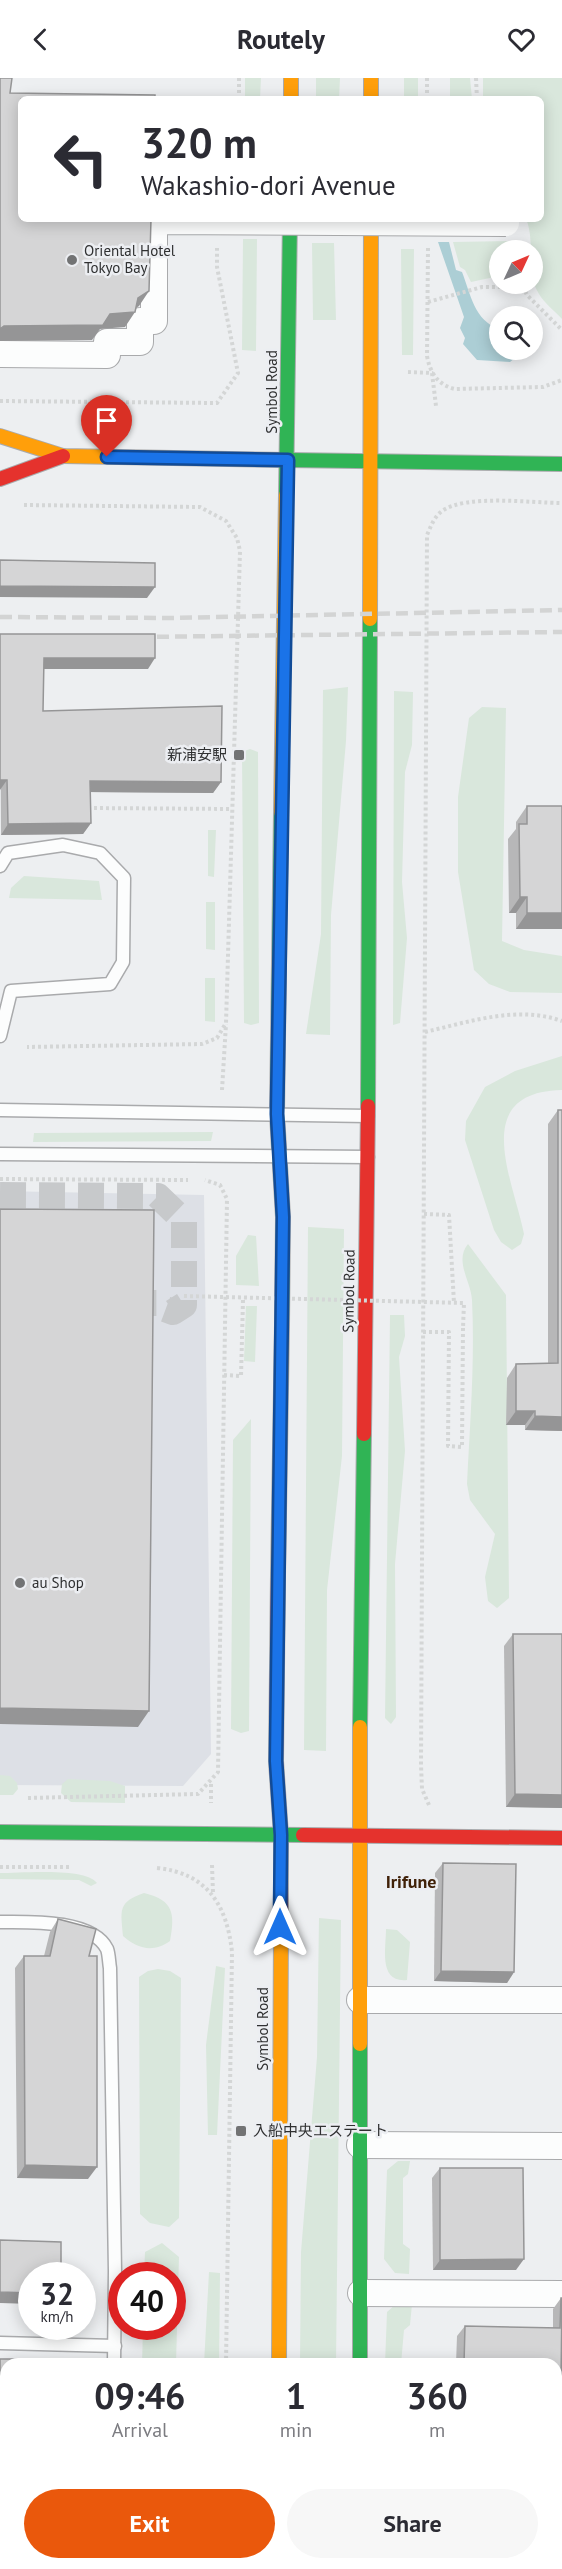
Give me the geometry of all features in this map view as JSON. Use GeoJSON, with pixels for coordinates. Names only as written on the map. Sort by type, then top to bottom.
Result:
{"type":"FeatureCollection","features":[{"type":"Feature","properties":{"kind":"street"},"geometry":{"type":"LineString","coordinates":[[291,78],[291,96]]}},
{"type":"Feature","properties":{"kind":"street"},"geometry":{"type":"LineString","coordinates":[[371,78],[371,96]]}},
{"type":"Feature","properties":{"kind":"street"},"geometry":{"type":"LineString","coordinates":[[0,354],[107,355],[107,342],[140,342],[140,321],[154,321],[154,222]]}},
{"type":"Feature","properties":{"kind":"street","name":"Symbol Road"},"geometry":{"type":"LineString","coordinates":[[279,2358],[281,1835],[276,1761],[281,1157],[277,1114],[290,222]]}},
{"type":"Feature","properties":{"kind":"street"},"geometry":{"type":"LineString","coordinates":[[330,222],[506,223]]}},
{"type":"Feature","properties":{"kind":"street","name":"Symbol Road"},"geometry":{"type":"LineString","coordinates":[[360,2358],[360,1836],[368,1157],[371,222]]}},
{"type":"Feature","properties":{"kind":"street"},"geometry":{"type":"LineString","coordinates":[[0,436],[63,456],[562,464]]}},
{"type":"Feature","properties":{"kind":"street"},"geometry":{"type":"LineString","coordinates":[[0,479],[63,456]]}},
{"type":"Feature","properties":{"kind":"street"},"geometry":{"type":"LineString","coordinates":[[0,1832],[562,1838]]}},
{"type":"Feature","properties":{"kind":"street"},"geometry":{"type":"LineString","coordinates":[[360,2000],[562,2000]]}},
{"type":"Feature","properties":{"kind":"street"},"geometry":{"type":"LineString","coordinates":[[360,2145],[562,2146]]}},
{"type":"Feature","properties":{"kind":"street"},"geometry":{"type":"LineString","coordinates":[[361,2293],[562,2294]]}},
{"type":"Feature","properties":{"kind":"lane"},"geometry":{"type":"LineString","coordinates":[[0,866],[8,853],[63,844],[100,853],[124,878],[123,962],[110,984],[11,991],[0,1036]]}},
{"type":"Feature","properties":{"kind":"lane"},"geometry":{"type":"LineString","coordinates":[[0,1110],[368,1116]]}},
{"type":"Feature","properties":{"kind":"lane"},"geometry":{"type":"LineString","coordinates":[[0,1154],[368,1157]]}},
{"type":"Feature","properties":{"kind":"lane"},"geometry":{"type":"LineString","coordinates":[[0,1922],[50,1923],[77,1928],[98,1940],[107,1949],[110,1991],[114,2358]]}},
{"type":"Feature","properties":{"kind":"lane"},"geometry":{"type":"LineString","coordinates":[[0,2343],[114,2346]]}},
{"type":"Feature","properties":{"kind":"path"},"geometry":{"type":"LineString","coordinates":[[239,78],[239,96]]}},
{"type":"Feature","properties":{"kind":"path"},"geometry":{"type":"LineString","coordinates":[[428,78],[428,96]]}},
{"type":"Feature","properties":{"kind":"path"},"geometry":{"type":"LineString","coordinates":[[476,78],[477,96]]}},
{"type":"Feature","properties":{"kind":"path"},"geometry":{"type":"LineString","coordinates":[[428,243],[427,356],[432,373],[436,406]]}},
{"type":"Feature","properties":{"kind":"path"},"geometry":{"type":"LineString","coordinates":[[428,302],[489,287]]}},
{"type":"Feature","properties":{"kind":"path"},"geometry":{"type":"LineString","coordinates":[[527,294],[562,330]]}},
{"type":"Feature","properties":{"kind":"path"},"geometry":{"type":"LineString","coordinates":[[408,372],[432,373],[446,387],[455,389],[543,387],[562,380]]}},
{"type":"Feature","properties":{"kind":"path"},"geometry":{"type":"LineString","coordinates":[[431,1808],[422,1790],[427,535],[434,519],[442,511],[460,502],[562,503]]}},
{"type":"Feature","properties":{"kind":"path"},"geometry":{"type":"LineString","coordinates":[[12,505],[200,507],[226,521],[237,538],[240,550],[222,1090]]}},
{"type":"Feature","properties":{"kind":"path"},"geometry":{"type":"LineString","coordinates":[[81,807],[232,809]]}},
{"type":"Feature","properties":{"kind":"path"},"geometry":{"type":"LineString","coordinates":[[425,1032],[500,1014],[549,1017],[562,1021]]}},
{"type":"Feature","properties":{"kind":"path"},"geometry":{"type":"LineString","coordinates":[[27,1047],[202,1044],[217,1038],[226,1023]]}},
{"type":"Feature","properties":{"kind":"path"},"geometry":{"type":"LineString","coordinates":[[0,1179],[208,1180],[220,1185],[227,1199],[218,1772],[198,1794],[23,1798]]}},
{"type":"Feature","properties":{"kind":"path"},"geometry":{"type":"LineString","coordinates":[[424,1214],[449,1215],[453,1303]]}},
{"type":"Feature","properties":{"kind":"path"},"geometry":{"type":"LineString","coordinates":[[184,1296],[243,1300],[464,1303],[462,1447],[448,1446],[449,1332],[423,1332]]}},
{"type":"Feature","properties":{"kind":"path"},"geometry":{"type":"LineString","coordinates":[[224,1375],[241,1376],[243,1300]]}},
{"type":"Feature","properties":{"kind":"path"},"geometry":{"type":"LineString","coordinates":[[0,1867],[72,1867]]}},
{"type":"Feature","properties":{"kind":"path"},"geometry":{"type":"LineString","coordinates":[[155,1868],[176,1870],[213,1894],[229,1926],[232,1952],[226,2358]]}},
{"type":"Feature","properties":{"kind":"shaded area"},"geometry":{"type":"Polygon","coordinates":[[[245,78],[261,78],[260,96],[245,96],[245,78]]]}},
{"type":"Feature","properties":{"kind":"shaded area"},"geometry":{"type":"Polygon","coordinates":[[[316,78],[340,78],[339,96],[316,96],[316,78]]]}},
{"type":"Feature","properties":{"kind":"shaded area"},"geometry":{"type":"Polygon","coordinates":[[[404,78],[418,78],[418,96],[404,96],[404,78]]]}},
{"type":"Feature","properties":{"kind":"shaded area"},"geometry":{"type":"Polygon","coordinates":[[[450,78],[470,78],[472,96],[450,96],[450,78]]]}},
{"type":"Feature","properties":{"kind":"shaded area"},"geometry":{"type":"Polygon","coordinates":[[[483,78],[562,78],[562,319],[539,294],[543,294],[543,240],[530,240],[527,222],[544,222],[544,96],[483,96],[483,78]]]}},
{"type":"Feature","properties":{"kind":"shaded area"},"geometry":{"type":"Polygon","coordinates":[[[243,239],[257,239],[256,351],[242,350],[243,239]]]}},
{"type":"Feature","properties":{"kind":"shaded area"},"geometry":{"type":"Polygon","coordinates":[[[489,241],[489,278],[471,282],[465,270],[460,267],[453,242],[489,241]]]}},
{"type":"Feature","properties":{"kind":"shaded area"},"geometry":{"type":"Polygon","coordinates":[[[312,243],[334,243],[336,320],[313,320],[312,243]]]}},
{"type":"Feature","properties":{"kind":"shaded area"},"geometry":{"type":"Polygon","coordinates":[[[401,249],[414,249],[413,355],[402,355],[401,249]]]}},
{"type":"Feature","properties":{"kind":"shaded area"},"geometry":{"type":"Polygon","coordinates":[[[348,687],[346,741],[331,915],[330,1035],[306,1034],[321,934],[323,690],[348,687]]]}},
{"type":"Feature","properties":{"kind":"shaded area"},"geometry":{"type":"Polygon","coordinates":[[[394,691],[413,692],[412,745],[405,772],[402,882],[407,938],[400,1023],[393,1025],[394,691]]]}},
{"type":"Feature","properties":{"kind":"shaded area"},"geometry":{"type":"Polygon","coordinates":[[[482,707],[506,708],[502,941],[524,950],[562,956],[562,993],[510,992],[489,984],[474,970],[458,872],[458,797],[469,718],[482,707]]]}},
{"type":"Feature","properties":{"kind":"shaded area"},"geometry":{"type":"Polygon","coordinates":[[[250,749],[258,752],[259,1023],[251,1025],[244,1023],[242,752],[250,749]]]}},
{"type":"Feature","properties":{"kind":"shaded area"},"geometry":{"type":"Polygon","coordinates":[[[208,830],[216,830],[214,877],[208,876],[208,830]]]}},
{"type":"Feature","properties":{"kind":"shaded area"},"geometry":{"type":"Polygon","coordinates":[[[24,876],[99,881],[102,900],[9,898],[11,888],[24,876]]]}},
{"type":"Feature","properties":{"kind":"shaded area"},"geometry":{"type":"Polygon","coordinates":[[[206,902],[215,902],[215,950],[206,949],[206,902]]]}},
{"type":"Feature","properties":{"kind":"shaded area"},"geometry":{"type":"Polygon","coordinates":[[[205,978],[215,978],[215,1022],[205,1021],[205,978]]]}},
{"type":"Feature","properties":{"kind":"shaded area"},"geometry":{"type":"Polygon","coordinates":[[[562,1056],[562,1090],[533,1095],[515,1106],[506,1122],[504,1142],[507,1165],[524,1234],[521,1244],[512,1250],[501,1242],[494,1230],[465,1140],[466,1121],[485,1087],[515,1071],[562,1056]]]}},
{"type":"Feature","properties":{"kind":"shaded area"},"geometry":{"type":"Polygon","coordinates":[[[213,1132],[211,1141],[33,1142],[34,1133],[213,1132]]]}},
{"type":"Feature","properties":{"kind":"shaded area"},"geometry":{"type":"Polygon","coordinates":[[[0,1191],[204,1195],[211,1754],[183,1786],[0,1785],[0,1191]]]}},
{"type":"Feature","properties":{"kind":"shaded area"},"geometry":{"type":"Polygon","coordinates":[[[308,1227],[344,1229],[342,1456],[327,1590],[326,1751],[304,1750],[308,1227]]]}},
{"type":"Feature","properties":{"kind":"shaded area"},"geometry":{"type":"Polygon","coordinates":[[[248,1235],[256,1236],[259,1286],[236,1285],[236,1256],[248,1235]]]}},
{"type":"Feature","properties":{"kind":"shaded area"},"geometry":{"type":"Polygon","coordinates":[[[468,1244],[506,1295],[509,1598],[497,1608],[488,1601],[485,1577],[495,1534],[470,1500],[467,1484],[473,1346],[472,1300],[463,1264],[464,1251],[468,1244]]]}},
{"type":"Feature","properties":{"kind":"shaded area"},"geometry":{"type":"Polygon","coordinates":[[[246,1306],[257,1306],[255,1362],[244,1361],[246,1306]]]}},
{"type":"Feature","properties":{"kind":"shaded area"},"geometry":{"type":"Polygon","coordinates":[[[390,1315],[404,1315],[405,1336],[399,1357],[405,1451],[395,1564],[396,1717],[391,1724],[385,1718],[390,1315]]]}},
{"type":"Feature","properties":{"kind":"shaded area"},"geometry":{"type":"Polygon","coordinates":[[[251,1419],[249,1731],[241,1733],[231,1729],[233,1440],[251,1419]]]}},
{"type":"Feature","properties":{"kind":"shaded area"},"geometry":{"type":"Polygon","coordinates":[[[0,1775],[10,1776],[17,1783],[18,1789],[13,1795],[0,1795],[0,1775]]]}},
{"type":"Feature","properties":{"kind":"shaded area"},"geometry":{"type":"Polygon","coordinates":[[[68,1779],[110,1781],[125,1786],[125,1803],[71,1802],[61,1793],[62,1784],[68,1779]]]}},
{"type":"Feature","properties":{"kind":"shaded area"},"geometry":{"type":"Polygon","coordinates":[[[0,1873],[67,1873],[90,1878],[97,1883],[91,1886],[79,1880],[0,1879],[0,1873]]]}},
{"type":"Feature","properties":{"kind":"shaded area"},"geometry":{"type":"Polygon","coordinates":[[[144,1893],[167,1904],[172,1916],[170,1941],[158,1947],[146,1948],[134,1944],[123,1936],[122,1914],[125,1904],[135,1896],[144,1893]]]}},
{"type":"Feature","properties":{"kind":"shaded area"},"geometry":{"type":"Polygon","coordinates":[[[319,1918],[341,1920],[336,2358],[300,2358],[301,2252],[317,2057],[319,1918]]]}},
{"type":"Feature","properties":{"kind":"shaded area"},"geometry":{"type":"Polygon","coordinates":[[[386,1929],[397,1930],[410,1942],[407,1980],[391,1976],[388,1970],[385,1954],[386,1929]]]}},
{"type":"Feature","properties":{"kind":"shaded area"},"geometry":{"type":"Polygon","coordinates":[[[216,1966],[225,1968],[217,2135],[208,2135],[206,2045],[216,1966]]]}},
{"type":"Feature","properties":{"kind":"shaded area"},"geometry":{"type":"Polygon","coordinates":[[[158,1969],[170,1971],[181,1978],[179,2218],[169,2227],[150,2223],[140,2214],[139,1977],[148,1971],[158,1969]]]}},
{"type":"Feature","properties":{"kind":"shaded area"},"geometry":{"type":"Polygon","coordinates":[[[398,2161],[410,2161],[408,2174],[403,2178],[403,2244],[410,2249],[409,2274],[395,2273],[384,2259],[387,2170],[398,2161]]]}},
{"type":"Feature","properties":{"kind":"shaded area"},"geometry":{"type":"Polygon","coordinates":[[[162,2243],[179,2257],[179,2262],[145,2262],[145,2252],[162,2243]]]}},
{"type":"Feature","properties":{"kind":"shaded area"},"geometry":{"type":"Polygon","coordinates":[[[209,2272],[220,2273],[219,2358],[204,2358],[209,2272]]]}},
{"type":"Feature","properties":{"kind":"shaded area"},"geometry":{"type":"Polygon","coordinates":[[[412,2304],[410,2325],[404,2330],[402,2358],[385,2358],[387,2312],[395,2305],[412,2304]]]}},
{"type":"Feature","properties":{"kind":"shaded area"},"geometry":{"type":"Polygon","coordinates":[[[143,2340],[177,2340],[176,2358],[142,2358],[143,2340]]]}},
{"type":"Feature","properties":{"kind":"water"},"geometry":{"type":"Polygon","coordinates":[[[438,242],[449,242],[456,270],[462,272],[474,306],[489,324],[489,360],[512,360],[510,362],[477,360],[463,344],[465,338],[460,328],[464,317],[438,242]]]}},
{"type":"Feature","properties":{"kind":"building","name":"Oriental Hotel Tokyo Bay"},"geometry":{"type":"Polygon","coordinates":[[[0,78],[12,78],[10,93],[155,95],[18,96],[18,222],[151,222],[149,291],[138,298],[135,312],[110,314],[103,325],[4,326],[0,329],[0,78]]]}},
{"type":"Feature","properties":{"kind":"building"},"geometry":{"type":"Polygon","coordinates":[[[0,560],[155,563],[155,587],[0,586],[0,560]]]}},
{"type":"Feature","properties":{"kind":"building"},"geometry":{"type":"Polygon","coordinates":[[[0,634],[155,634],[155,658],[44,658],[43,711],[222,706],[221,782],[90,781],[91,823],[8,824],[7,780],[0,780],[0,634]]]}},
{"type":"Feature","properties":{"kind":"building"},"geometry":{"type":"Polygon","coordinates":[[[527,806],[562,806],[562,913],[527,913],[527,897],[520,897],[519,824],[527,824],[527,806]]]}},
{"type":"Feature","properties":{"kind":"building"},"geometry":{"type":"Polygon","coordinates":[[[558,1110],[562,1110],[562,1417],[535,1416],[535,1411],[516,1411],[516,1364],[558,1363],[558,1110]]]}},
{"type":"Feature","properties":{"kind":"building"},"geometry":{"type":"Polygon","coordinates":[[[0,1209],[154,1210],[149,1711],[0,1708],[0,1209]]]}},
{"type":"Feature","properties":{"kind":"building"},"geometry":{"type":"Polygon","coordinates":[[[513,1634],[562,1634],[562,1795],[515,1794],[513,1634]]]}},
{"type":"Feature","properties":{"kind":"building"},"geometry":{"type":"Polygon","coordinates":[[[443,1863],[516,1864],[514,1972],[441,1971],[443,1863]]]}},
{"type":"Feature","properties":{"kind":"building"},"geometry":{"type":"Polygon","coordinates":[[[58,1919],[96,1929],[89,1956],[97,1956],[97,2167],[25,2165],[24,1956],[50,1956],[58,1919]]]}},
{"type":"Feature","properties":{"kind":"building"},"geometry":{"type":"Polygon","coordinates":[[[440,2168],[523,2168],[524,2259],[440,2260],[440,2168]]]}},
{"type":"Feature","properties":{"kind":"building"},"geometry":{"type":"Polygon","coordinates":[[[0,2240],[61,2242],[61,2262],[18,2262],[18,2293],[0,2292],[0,2240]]]}},
{"type":"Feature","properties":{"kind":"building"},"geometry":{"type":"Polygon","coordinates":[[[562,2298],[561,2358],[464,2358],[465,2326],[560,2328],[562,2298]]]}},
{"type":"Feature","properties":{"kind":"tunnel"},"geometry":{"type":"LineString","coordinates":[[0,1195],[158,1196],[184,1221],[184,1305],[173,1312],[165,1309],[162,1303],[142,1303],[142,1279]]}},
{"type":"Feature","properties":{"kind":"railway"},"geometry":{"type":"LineString","coordinates":[[0,617],[169,618],[562,610]]}},
{"type":"Feature","properties":{"kind":"railway"},"geometry":{"type":"LineString","coordinates":[[139,637],[562,632]]}},
{"type":"Feature","properties":{"kind":"traffic: fast"},"geometry":{"type":"LineString","coordinates":[[286,495],[290,222]]}},
{"type":"Feature","properties":{"kind":"traffic: fast"},"geometry":{"type":"LineString","coordinates":[[288,460],[562,464]]}},
{"type":"Feature","properties":{"kind":"traffic: fast"},"geometry":{"type":"LineString","coordinates":[[368,1106],[370,619]]}},
{"type":"Feature","properties":{"kind":"traffic: fast"},"geometry":{"type":"LineString","coordinates":[[281,812],[277,1114],[283,1217],[282,1325]]}},
{"type":"Feature","properties":{"kind":"traffic: fast"},"geometry":{"type":"LineString","coordinates":[[360,1727],[364,1434]]}},
{"type":"Feature","properties":{"kind":"traffic: fast"},"geometry":{"type":"LineString","coordinates":[[0,1832],[303,1835]]}},
{"type":"Feature","properties":{"kind":"traffic: fast"},"geometry":{"type":"LineString","coordinates":[[360,2044],[360,2358]]}},
{"type":"Feature","properties":{"kind":"traffic: slow"},"geometry":{"type":"LineString","coordinates":[[291,78],[291,96]]}},
{"type":"Feature","properties":{"kind":"traffic: slow"},"geometry":{"type":"LineString","coordinates":[[371,78],[371,96]]}},
{"type":"Feature","properties":{"kind":"traffic: slow"},"geometry":{"type":"LineString","coordinates":[[370,619],[371,222]]}},
{"type":"Feature","properties":{"kind":"traffic: slow"},"geometry":{"type":"LineString","coordinates":[[0,436],[63,456],[288,460]]}},
{"type":"Feature","properties":{"kind":"traffic: slow"},"geometry":{"type":"LineString","coordinates":[[281,812],[286,495]]}},
{"type":"Feature","properties":{"kind":"traffic: slow"},"geometry":{"type":"LineString","coordinates":[[278,1575],[282,1325]]}},
{"type":"Feature","properties":{"kind":"traffic: slow"},"geometry":{"type":"LineString","coordinates":[[360,1727],[360,2044]]}},
{"type":"Feature","properties":{"kind":"traffic: slow"},"geometry":{"type":"LineString","coordinates":[[279,2358],[281,1927]]}},
{"type":"Feature","properties":{"kind":"traffic: jam"},"geometry":{"type":"LineString","coordinates":[[0,479],[63,456]]}},
{"type":"Feature","properties":{"kind":"traffic: jam"},"geometry":{"type":"LineString","coordinates":[[364,1434],[368,1106]]}},
{"type":"Feature","properties":{"kind":"traffic: jam"},"geometry":{"type":"LineString","coordinates":[[278,1575],[276,1761],[281,1835],[281,1927]]}},
{"type":"Feature","properties":{"kind":"traffic: jam"},"geometry":{"type":"LineString","coordinates":[[303,1835],[562,1838]]}},
{"type":"Feature","properties":{"kind":"place","name":"Oriental Hotel Tokyo Bay"},"geometry":{"type":"Point","coordinates":[72,260]}},
{"type":"Feature","properties":{"kind":"place","name":"新浦安駅"},"geometry":{"type":"Point","coordinates":[239,755]}},
{"type":"Feature","properties":{"kind":"place","name":"au Shop"},"geometry":{"type":"Point","coordinates":[20,1583]}},
{"type":"Feature","properties":{"kind":"place","name":"入船中央エステート"},"geometry":{"type":"Point","coordinates":[241,2131]}},
{"type":"Feature","properties":{"kind":"district","name":"Irifune"},"geometry":{"type":"Point","coordinates":[411,1882]}},
{"type":"Feature","properties":{"kind":"route"},"geometry":{"type":"LineString","coordinates":[[107,457],[288,460],[277,1114],[283,1217],[276,1761],[281,1835],[280,1927]]}}]}
